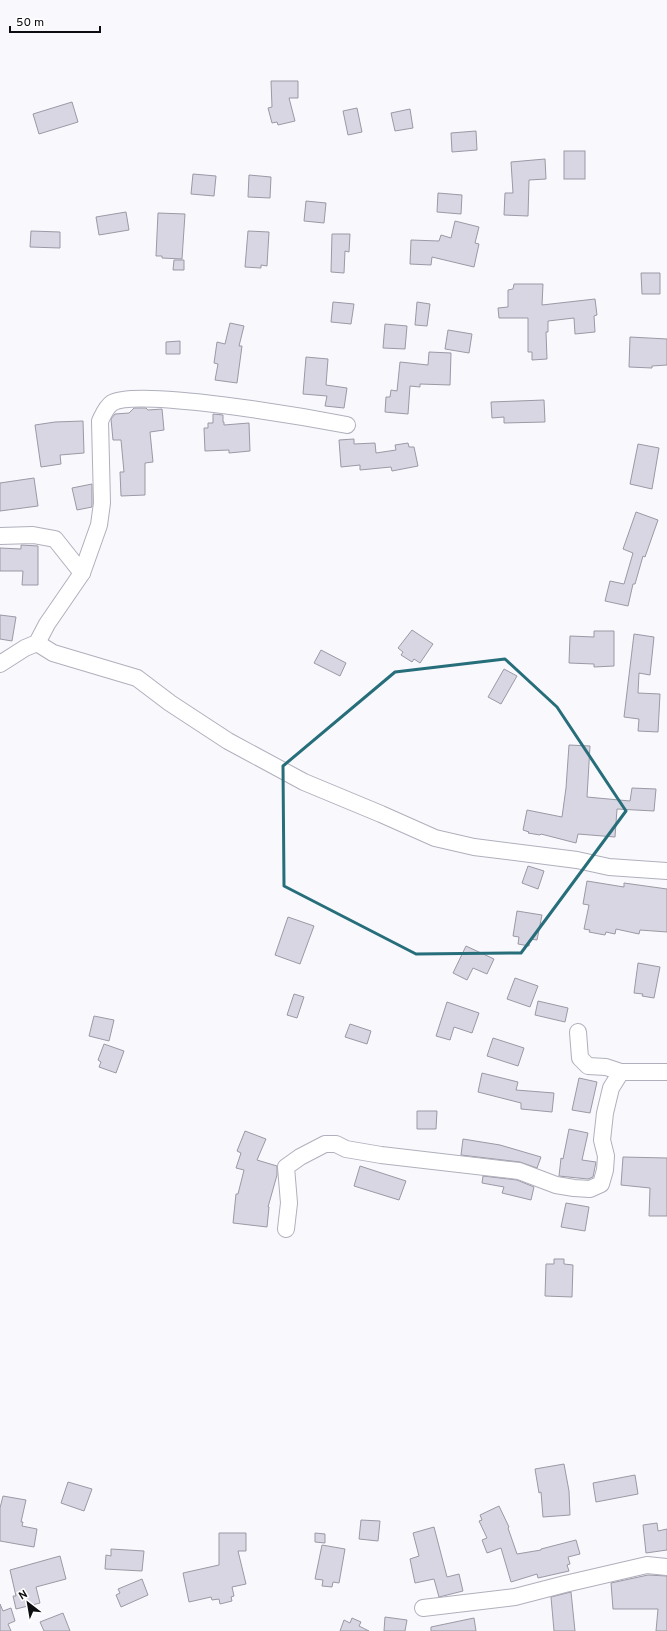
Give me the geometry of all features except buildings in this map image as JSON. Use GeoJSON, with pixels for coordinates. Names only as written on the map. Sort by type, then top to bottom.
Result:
{"type":"FeatureCollection","features":[{"type":"Feature","properties":{"kind":"street"},"geometry":{"type":"LineString","coordinates":[[0,664],[25,648],[37,643],[47,624],[82,573],[99,526],[102,503],[100,421],[105,410],[112,403],[127,398],[173,400],[225,406],[347,425]]}},
{"type":"Feature","properties":{"kind":"street"},"geometry":{"type":"LineString","coordinates":[[0,536],[33,535],[55,539],[82,573]]}},
{"type":"Feature","properties":{"kind":"street"},"geometry":{"type":"LineString","coordinates":[[37,643],[54,653],[137,678],[170,703],[228,741],[304,782],[434,838],[474,847],[577,860],[609,867],[667,871]]}},
{"type":"Feature","properties":{"kind":"street"},"geometry":{"type":"LineString","coordinates":[[578,1032],[580,1058],[588,1066],[606,1067],[621,1072],[667,1072]]}},
{"type":"Feature","properties":{"kind":"street"},"geometry":{"type":"LineString","coordinates":[[286,1229],[289,1203],[286,1167],[300,1157],[324,1144],[336,1144],[346,1149],[362,1153],[518,1172],[556,1185],[590,1189],[601,1184],[606,1170],[606,1156],[602,1140],[605,1113],[611,1088],[621,1072]]}},
{"type":"Feature","properties":{"kind":"street"},"geometry":{"type":"LineString","coordinates":[[423,1608],[515,1597],[647,1565],[667,1567]]}},
{"type":"Feature","properties":{"kind":"highlighted area"},"geometry":{"type":"Polygon","coordinates":[[[505,659],[557,707],[626,811],[521,953],[416,954],[284,886],[283,766],[395,672],[505,659]]]}}]}
